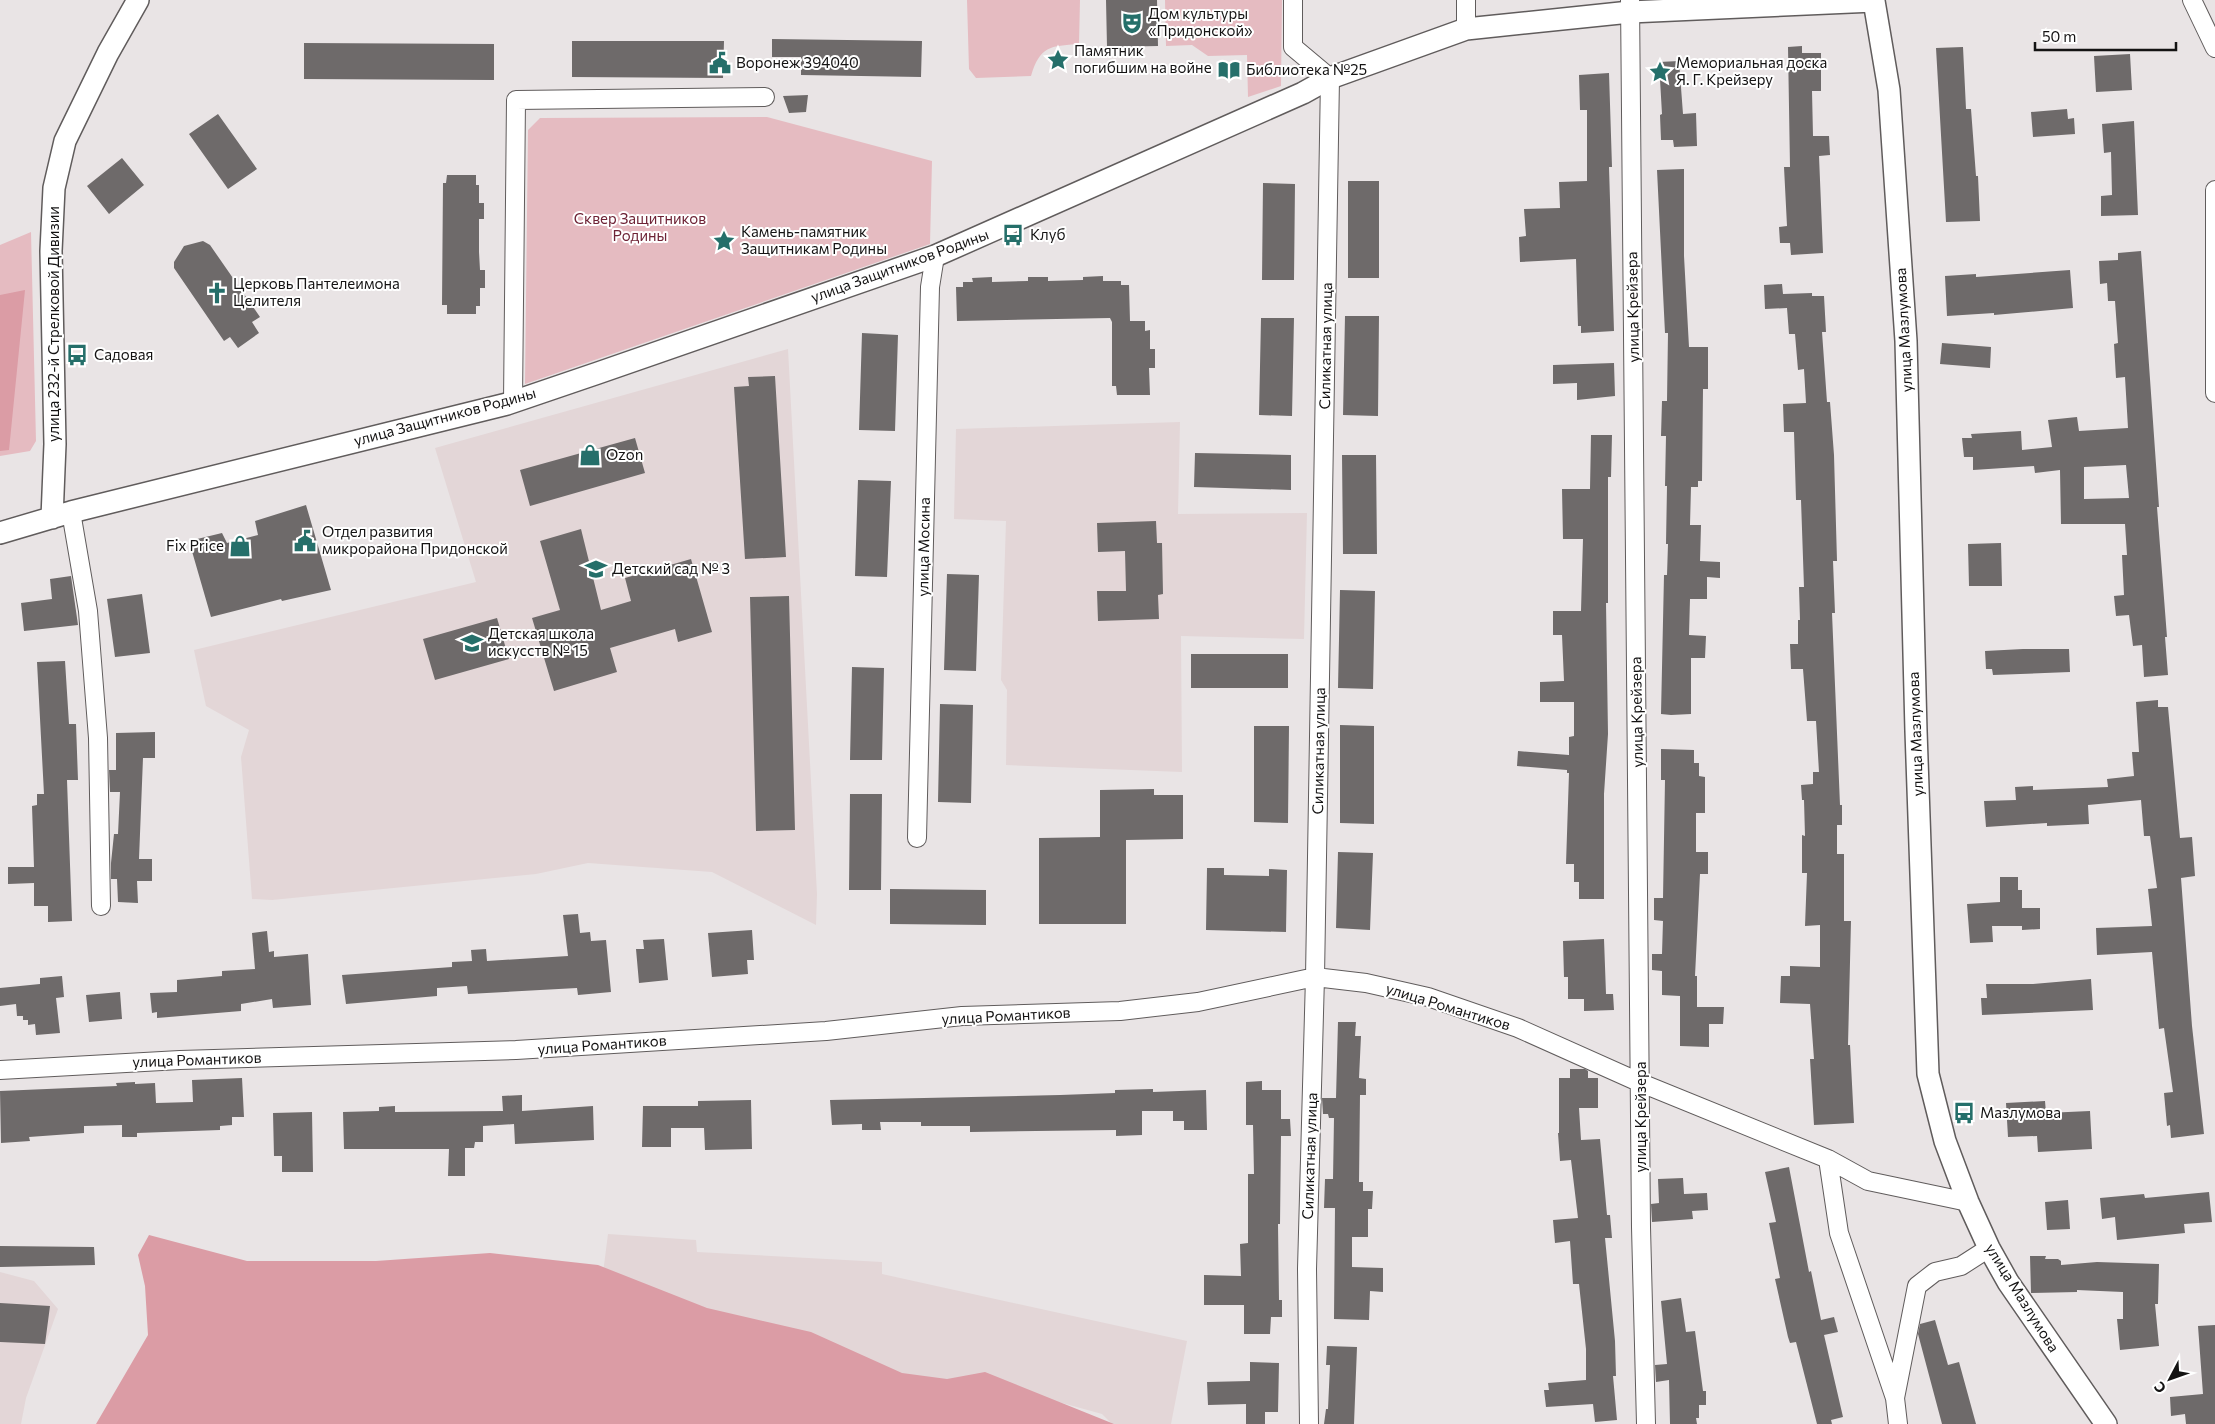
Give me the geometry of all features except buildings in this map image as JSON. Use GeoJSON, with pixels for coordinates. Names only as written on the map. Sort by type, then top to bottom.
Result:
{"type":"FeatureCollection","features":[{"type":"Feature","properties":{"kind":"street","name":"улица 232-й Стрелковой Дивизии"},"geometry":{"type":"LineString","coordinates":[[61,515],[55,444],[51,251],[54,188],[65,141],[108,53],[138,0]]}},
{"type":"Feature","properties":{"kind":"street"},"geometry":{"type":"LineString","coordinates":[[1293,0],[1294,47],[1330,78]]}},
{"type":"Feature","properties":{"kind":"street"},"geometry":{"type":"LineString","coordinates":[[1466,0],[1466,29]]}},
{"type":"Feature","properties":{"kind":"street","name":"улица Защитников Родины"},"geometry":{"type":"LineString","coordinates":[[0,533],[61,515],[513,402],[935,256],[1303,93],[1330,78],[1466,29],[1630,6],[1878,0]]}},
{"type":"Feature","properties":{"kind":"street","name":"улица Мазлумова"},"geometry":{"type":"LineString","coordinates":[[1878,0],[1890,90],[1906,341],[1916,731],[1928,1074],[1945,1142],[1968,1202],[1989,1248],[2008,1282],[2106,1424]]}},
{"type":"Feature","properties":{"kind":"street"},"geometry":{"type":"LineString","coordinates":[[2192,0],[2215,48]]}},
{"type":"Feature","properties":{"kind":"street","name":"улица Крейзера"},"geometry":{"type":"LineString","coordinates":[[1630,6],[1641,1247],[1646,1424]]}},
{"type":"Feature","properties":{"kind":"street","name":"Силикатная улица"},"geometry":{"type":"LineString","coordinates":[[1309,1424],[1307,1269],[1315,977],[1330,78]]}},
{"type":"Feature","properties":{"kind":"street"},"geometry":{"type":"LineString","coordinates":[[513,402],[516,100],[765,97]]}},
{"type":"Feature","properties":{"kind":"street"},"geometry":{"type":"LineString","coordinates":[[2215,190],[2213,375],[2215,393]]}},
{"type":"Feature","properties":{"kind":"street","name":"улица Мосина"},"geometry":{"type":"LineString","coordinates":[[917,838],[930,287],[935,256]]}},
{"type":"Feature","properties":{"kind":"street"},"geometry":{"type":"LineString","coordinates":[[61,515],[88,611],[98,738],[101,906]]}},
{"type":"Feature","properties":{"kind":"street","name":"улица Романтиков"},"geometry":{"type":"LineString","coordinates":[[0,1070],[180,1060],[516,1050],[826,1031],[962,1016],[1120,1011],[1198,1002],[1315,977],[1366,983],[1428,998],[1518,1028],[1641,1082],[1828,1159],[1868,1181],[1968,1202]]}},
{"type":"Feature","properties":{"kind":"street"},"geometry":{"type":"LineString","coordinates":[[1828,1159],[1839,1233],[1895,1398],[1898,1424]]}},
{"type":"Feature","properties":{"kind":"street"},"geometry":{"type":"LineString","coordinates":[[1895,1398],[1917,1286],[1935,1272],[1961,1266],[1989,1248]]}},
{"type":"Feature","properties":{"kind":"shaded area"},"geometry":{"type":"Polygon","coordinates":[[[25,290],[9,450],[0,451],[0,295],[25,290]]]}},
{"type":"Feature","properties":{"kind":"shaded area","name":"Детский сад № 3"},"geometry":{"type":"Polygon","coordinates":[[[788,349],[817,894],[816,925],[712,872],[588,863],[536,874],[272,900],[252,899],[241,757],[249,730],[206,706],[194,650],[476,582],[435,448],[788,349]]]}},
{"type":"Feature","properties":{"kind":"shaded area"},"geometry":{"type":"Polygon","coordinates":[[[1180,422],[1178,514],[1307,513],[1304,639],[1181,636],[1182,772],[1006,765],[1007,690],[1001,680],[1006,521],[954,519],[956,429],[1180,422]]]}},
{"type":"Feature","properties":{"kind":"shaded area"},"geometry":{"type":"Polygon","coordinates":[[[608,1234],[696,1240],[697,1252],[882,1262],[882,1274],[1187,1341],[1171,1424],[1112,1424],[1102,1414],[1026,1393],[883,1378],[603,1273],[608,1234]]]}},
{"type":"Feature","properties":{"kind":"shaded area"},"geometry":{"type":"Polygon","coordinates":[[[149,1235],[247,1261],[376,1261],[490,1253],[598,1265],[707,1308],[811,1332],[902,1373],[947,1379],[985,1372],[1114,1424],[96,1424],[148,1335],[145,1286],[138,1255],[149,1235]]]}},
{"type":"Feature","properties":{"kind":"shaded area"},"geometry":{"type":"Polygon","coordinates":[[[0,1272],[34,1281],[58,1309],[26,1398],[21,1424],[0,1424],[0,1272]]]}},
{"type":"Feature","properties":{"kind":"green space"},"geometry":{"type":"Polygon","coordinates":[[[967,0],[1080,0],[1079,44],[1053,47],[1042,53],[1034,66],[1031,76],[976,78],[969,69],[967,0]]]}},
{"type":"Feature","properties":{"kind":"green space"},"geometry":{"type":"Polygon","coordinates":[[[1165,0],[1282,0],[1281,86],[1248,97],[1247,55],[1208,56],[1192,45],[1166,46],[1165,0]]]}},
{"type":"Feature","properties":{"kind":"green space","name":"Сквер Защитников Родины"},"geometry":{"type":"Polygon","coordinates":[[[767,117],[932,161],[930,244],[525,384],[528,130],[540,118],[767,117]]]}},
{"type":"Feature","properties":{"kind":"green space"},"geometry":{"type":"Polygon","coordinates":[[[31,232],[36,441],[30,451],[0,456],[0,245],[31,232]]]}},
{"type":"Feature","properties":{"kind":"place","name":"Дом культуры «Придонской»"},"geometry":{"type":"Point","coordinates":[1132,23]}},
{"type":"Feature","properties":{"kind":"place","name":"Памятник погибшим на войне"},"geometry":{"type":"Point","coordinates":[1058,60]}},
{"type":"Feature","properties":{"kind":"place","name":"Воронеж 394040"},"geometry":{"type":"Point","coordinates":[720,63]}},
{"type":"Feature","properties":{"kind":"place","name":"Библиотека №25"},"geometry":{"type":"Point","coordinates":[1229,70]}},
{"type":"Feature","properties":{"kind":"place","name":"Мемориальная доска Я. Г. Крейзеру"},"geometry":{"type":"Point","coordinates":[1660,72]}},
{"type":"Feature","properties":{"kind":"place","name":"Клуб"},"geometry":{"type":"Point","coordinates":[1013,235]}},
{"type":"Feature","properties":{"kind":"place","name":"Камень-памятник Защитникам Родины"},"geometry":{"type":"Point","coordinates":[724,241]}},
{"type":"Feature","properties":{"kind":"place","name":"Церковь Пантелеимона Целителя"},"geometry":{"type":"Point","coordinates":[217,293]}},
{"type":"Feature","properties":{"kind":"place","name":"Садовая"},"geometry":{"type":"Point","coordinates":[77,355]}},
{"type":"Feature","properties":{"kind":"place","name":"Ozon"},"geometry":{"type":"Point","coordinates":[590,455]}},
{"type":"Feature","properties":{"kind":"place","name":"Отдел развития микрорайона Придонской"},"geometry":{"type":"Point","coordinates":[305,541]}},
{"type":"Feature","properties":{"kind":"place","name":"Fix Price"},"geometry":{"type":"Point","coordinates":[240,546]}},
{"type":"Feature","properties":{"kind":"place","name":"Детский сад № 3"},"geometry":{"type":"Point","coordinates":[596,569]}},
{"type":"Feature","properties":{"kind":"place","name":"Детская школа искусств № 15"},"geometry":{"type":"Point","coordinates":[472,643]}},
{"type":"Feature","properties":{"kind":"place","name":"Мазлумова"},"geometry":{"type":"Point","coordinates":[1964,1113]}}]}
